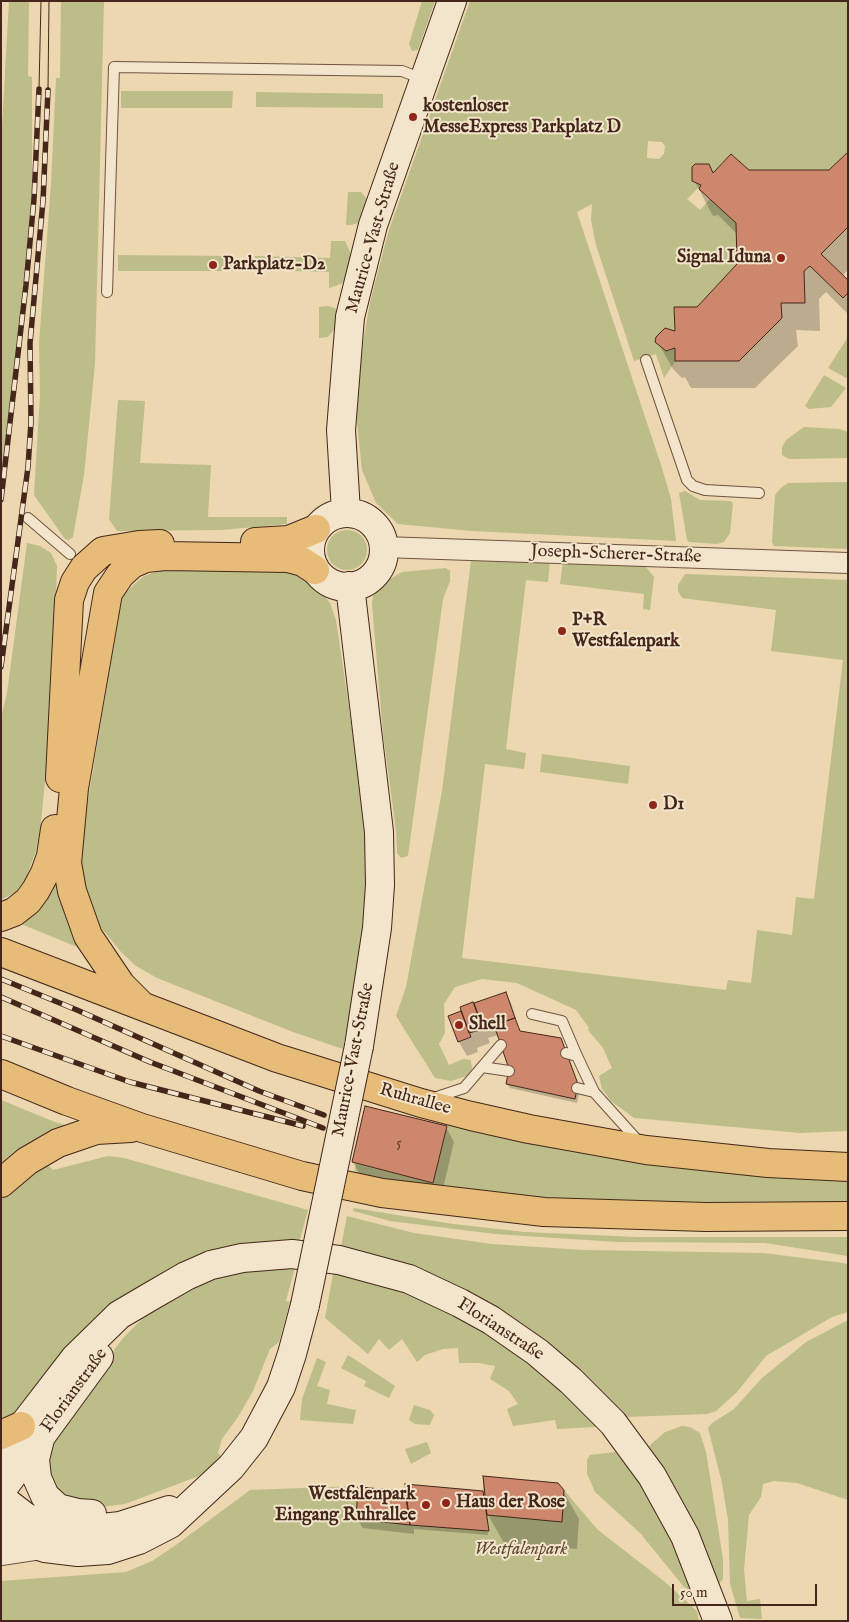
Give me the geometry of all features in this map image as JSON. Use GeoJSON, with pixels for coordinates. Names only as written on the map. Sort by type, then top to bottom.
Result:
{"type":"FeatureCollection","features":[{"type":"Feature","properties":{"kind":"highway"},"geometry":{"type":"LineString","coordinates":[[1,917],[14,912],[28,901],[45,873],[51,856],[64,721],[69,600],[75,582],[84,568],[103,551],[115,548],[139,545],[289,540],[316,529]]}},
{"type":"Feature","properties":{"kind":"highway"},"geometry":{"type":"LineString","coordinates":[[146,1009],[121,985],[88,936],[72,891],[67,863],[74,788],[108,593],[120,575],[132,564],[146,558],[165,556],[288,558],[303,562],[315,570]]}},
{"type":"Feature","properties":{"kind":"highway","name":"Ruhrallee"},"geometry":{"type":"LineString","coordinates":[[1,952],[277,1058],[421,1103],[529,1130],[646,1150],[768,1163],[843,1165]]}},
{"type":"Feature","properties":{"kind":"highway"},"geometry":{"type":"LineString","coordinates":[[1,1074],[67,1101],[142,1128],[302,1176],[382,1193],[488,1207],[544,1212],[668,1216],[848,1216]]}},
{"type":"Feature","properties":{"kind":"highway"},"geometry":{"type":"LineString","coordinates":[[1,1182],[28,1161],[58,1143],[109,1128],[142,1128]]}},
{"type":"Feature","properties":{"kind":"main road","name":"Maurice-Vast-Straße"},"geometry":{"type":"LineString","coordinates":[[346,512],[341,430],[350,317],[373,226],[452,1]]}},
{"type":"Feature","properties":{"kind":"main road"},"geometry":{"type":"LineString","coordinates":[[346,512],[357,514],[374,524],[382,538],[383,547],[382,561],[372,576],[366,581],[350,586],[336,585],[326,580],[315,570],[310,552],[310,543],[316,529],[330,516],[346,512]]}},
{"type":"Feature","properties":{"kind":"main road","name":"Maurice-Vast-Straße"},"geometry":{"type":"LineString","coordinates":[[1,1528],[18,1539],[45,1548],[78,1552],[108,1550],[139,1540],[170,1524],[231,1467],[254,1438],[267,1417],[292,1354],[305,1305],[359,1046],[376,928],[380,885],[379,832],[350,586]]}},
{"type":"Feature","properties":{"kind":"main road","name":"Florianstraße"},"geometry":{"type":"LineString","coordinates":[[1,1454],[21,1433],[75,1358],[119,1315],[186,1276],[211,1265],[242,1258],[292,1254],[339,1260],[409,1279],[491,1320],[537,1352],[589,1398],[613,1423],[652,1476],[685,1536],[718,1621]]}},
{"type":"Feature","properties":{"kind":"main road"},"geometry":{"type":"LineString","coordinates":[[21,1433],[36,1459],[37,1478],[45,1496],[58,1508],[78,1514],[156,1515]]}},
{"type":"Feature","properties":{"kind":"main road","name":"Florianstraße"},"geometry":{"type":"LineString","coordinates":[[1,1491],[21,1433]]}},
{"type":"Feature","properties":{"kind":"main road","name":"Maurice-Vast-Straße"},"geometry":{"type":"LineString","coordinates":[[1,1498],[27,1518],[54,1526],[85,1530],[120,1526],[156,1515],[197,1498]]}},
{"type":"Feature","properties":{"kind":"street","name":"Joseph-Scherer-Straße"},"geometry":{"type":"LineString","coordinates":[[383,547],[848,563]]}},
{"type":"Feature","properties":{"kind":"street"},"geometry":{"type":"LineString","coordinates":[[1,1555],[45,1548]]}},
{"type":"Feature","properties":{"kind":"lane"},"geometry":{"type":"LineString","coordinates":[[108,292],[114,67],[402,71],[424,80]]}},
{"type":"Feature","properties":{"kind":"lane"},"geometry":{"type":"LineString","coordinates":[[646,360],[688,480],[693,486],[705,490],[759,493]]}},
{"type":"Feature","properties":{"kind":"lane"},"geometry":{"type":"LineString","coordinates":[[28,518],[70,554]]}},
{"type":"Feature","properties":{"kind":"lane"},"geometry":{"type":"LineString","coordinates":[[532,1014],[562,1021],[594,1092],[646,1150]]}},
{"type":"Feature","properties":{"kind":"lane"},"geometry":{"type":"LineString","coordinates":[[421,1103],[464,1088],[501,1045]]}},
{"type":"Feature","properties":{"kind":"lane"},"geometry":{"type":"LineString","coordinates":[[566,1053],[577,1056]]}},
{"type":"Feature","properties":{"kind":"lane"},"geometry":{"type":"LineString","coordinates":[[482,1068],[508,1071]]}},
{"type":"Feature","properties":{"kind":"lane"},"geometry":{"type":"LineString","coordinates":[[577,1088],[594,1092]]}},
{"type":"Feature","properties":{"kind":"green space"},"geometry":{"type":"Polygon","coordinates":[[[9,1],[29,1],[28,76],[32,77],[32,188],[22,306],[1,479],[1,144],[9,1]]]}},
{"type":"Feature","properties":{"kind":"green space"},"geometry":{"type":"Polygon","coordinates":[[[61,1],[104,1],[95,364],[84,475],[73,537],[69,540],[65,539],[34,495],[40,395],[39,343],[51,184],[56,78],[60,78],[61,1]]]}},
{"type":"Feature","properties":{"kind":"green space"},"geometry":{"type":"Polygon","coordinates":[[[422,1],[435,1],[418,50],[412,51],[409,44],[422,1]]]}},
{"type":"Feature","properties":{"kind":"green space"},"geometry":{"type":"Polygon","coordinates":[[[470,1],[848,1],[848,152],[829,170],[749,170],[731,154],[713,173],[709,164],[695,164],[692,181],[701,185],[687,199],[700,210],[711,198],[736,223],[737,264],[697,307],[674,307],[675,331],[665,328],[656,337],[656,342],[665,351],[670,351],[671,348],[675,349],[675,362],[664,378],[656,354],[634,361],[596,245],[591,220],[592,204],[577,212],[662,468],[671,499],[676,541],[472,531],[398,524],[376,503],[362,470],[357,422],[357,378],[370,302],[388,233],[470,1]],[[648,141],[647,158],[659,159],[664,154],[665,146],[662,142],[648,141]]]}},
{"type":"Feature","properties":{"kind":"green space"},"geometry":{"type":"Polygon","coordinates":[[[121,91],[233,91],[232,108],[121,108],[121,91]]]}},
{"type":"Feature","properties":{"kind":"green space"},"geometry":{"type":"Polygon","coordinates":[[[256,92],[383,94],[383,108],[256,107],[256,92]]]}},
{"type":"Feature","properties":{"kind":"green space"},"geometry":{"type":"Polygon","coordinates":[[[348,192],[361,192],[367,199],[366,216],[359,223],[351,225],[346,225],[348,192]]]}},
{"type":"Feature","properties":{"kind":"green space"},"geometry":{"type":"Polygon","coordinates":[[[331,241],[345,241],[352,256],[348,276],[341,284],[329,288],[329,272],[254,270],[255,256],[330,258],[331,241]]]}},
{"type":"Feature","properties":{"kind":"green space"},"geometry":{"type":"Polygon","coordinates":[[[118,255],[233,256],[233,271],[118,271],[118,255]]]}},
{"type":"Feature","properties":{"kind":"green space"},"geometry":{"type":"Polygon","coordinates":[[[328,306],[335,308],[339,316],[337,326],[328,337],[319,338],[319,307],[328,306]]]}},
{"type":"Feature","properties":{"kind":"green space"},"geometry":{"type":"Polygon","coordinates":[[[848,337],[848,379],[828,368],[848,337]]]}},
{"type":"Feature","properties":{"kind":"green space"},"geometry":{"type":"Polygon","coordinates":[[[824,375],[846,388],[831,407],[809,409],[805,406],[824,375]]]}},
{"type":"Feature","properties":{"kind":"green space"},"geometry":{"type":"Polygon","coordinates":[[[118,400],[145,401],[140,463],[211,465],[208,517],[287,517],[287,524],[222,530],[117,531],[109,519],[118,400]]]}},
{"type":"Feature","properties":{"kind":"green space"},"geometry":{"type":"Polygon","coordinates":[[[804,427],[840,429],[848,432],[848,458],[789,459],[782,455],[782,447],[786,440],[804,427]]]}},
{"type":"Feature","properties":{"kind":"green space"},"geometry":{"type":"Polygon","coordinates":[[[848,482],[848,549],[774,546],[772,542],[775,495],[781,488],[788,483],[848,482]]]}},
{"type":"Feature","properties":{"kind":"green space"},"geometry":{"type":"Polygon","coordinates":[[[685,491],[700,500],[731,501],[733,504],[730,533],[724,542],[717,544],[689,542],[687,540],[679,493],[685,491]]]}},
{"type":"Feature","properties":{"kind":"green space"},"geometry":{"type":"Polygon","coordinates":[[[347,530],[361,536],[367,550],[361,564],[347,570],[333,564],[327,550],[333,536],[347,530]]]}},
{"type":"Feature","properties":{"kind":"green space"},"geometry":{"type":"Polygon","coordinates":[[[27,543],[40,546],[51,553],[57,566],[52,711],[41,822],[36,851],[26,878],[16,892],[1,900],[1,718],[7,693],[27,543]]]}},
{"type":"Feature","properties":{"kind":"green space"},"geometry":{"type":"Polygon","coordinates":[[[514,558],[550,560],[548,582],[526,580],[506,749],[526,753],[524,769],[485,764],[462,958],[726,990],[728,980],[751,983],[757,930],[792,935],[796,897],[814,899],[843,660],[771,651],[776,610],[682,598],[678,591],[678,585],[685,574],[848,580],[848,1131],[800,1133],[634,1118],[611,1101],[602,1089],[599,1076],[612,1068],[603,1048],[588,1030],[589,1028],[576,1010],[517,983],[482,979],[455,987],[444,1004],[445,1033],[439,1044],[449,1065],[463,1059],[471,1060],[472,1069],[467,1076],[451,1081],[435,1078],[396,1016],[406,987],[442,791],[471,561],[514,558]]]}},
{"type":"Feature","properties":{"kind":"green space"},"geometry":{"type":"Polygon","coordinates":[[[563,560],[639,564],[646,567],[654,577],[650,610],[643,609],[644,594],[560,584],[563,560]]]}},
{"type":"Feature","properties":{"kind":"green space"},"geometry":{"type":"Polygon","coordinates":[[[186,566],[254,567],[305,574],[330,603],[336,620],[355,749],[365,839],[366,876],[363,944],[343,1049],[293,1032],[157,978],[136,966],[121,952],[98,924],[89,907],[81,875],[85,818],[122,595],[144,576],[158,571],[186,566]]]}},
{"type":"Feature","properties":{"kind":"green space"},"geometry":{"type":"Polygon","coordinates":[[[446,568],[450,571],[450,581],[443,599],[408,856],[401,858],[397,853],[396,830],[383,734],[372,604],[373,596],[378,586],[402,572],[446,568]]]}},
{"type":"Feature","properties":{"kind":"green space"},"geometry":{"type":"Polygon","coordinates":[[[542,754],[630,766],[628,784],[540,772],[542,754]]]}},
{"type":"Feature","properties":{"kind":"green space"},"geometry":{"type":"Polygon","coordinates":[[[57,881],[82,949],[21,924],[44,903],[57,881]]]}},
{"type":"Feature","properties":{"kind":"green space"},"geometry":{"type":"Polygon","coordinates":[[[1,1100],[68,1126],[20,1150],[1,1165],[1,1100]]]}},
{"type":"Feature","properties":{"kind":"green space"},"geometry":{"type":"Polygon","coordinates":[[[448,1123],[848,1180],[848,1203],[715,1204],[537,1199],[398,1182],[354,1173],[356,1164],[433,1183],[448,1123]]]}},
{"type":"Feature","properties":{"kind":"green space"},"geometry":{"type":"Polygon","coordinates":[[[108,1156],[124,1158],[308,1210],[299,1243],[171,1270],[134,1290],[114,1304],[74,1340],[11,1417],[1,1424],[1,1195],[46,1163],[53,1170],[108,1156]]]}},
{"type":"Feature","properties":{"kind":"green space"},"geometry":{"type":"Polygon","coordinates":[[[354,1208],[453,1224],[525,1232],[637,1237],[848,1237],[848,1256],[765,1243],[617,1242],[495,1234],[390,1221],[353,1211],[354,1208]]]}},
{"type":"Feature","properties":{"kind":"green space"},"geometry":{"type":"Polygon","coordinates":[[[347,1216],[414,1233],[492,1244],[583,1250],[763,1253],[843,1263],[848,1264],[848,1312],[832,1317],[766,1356],[737,1392],[716,1411],[707,1414],[626,1417],[604,1395],[340,1252],[347,1216]]]}},
{"type":"Feature","properties":{"kind":"green space"},"geometry":{"type":"Polygon","coordinates":[[[296,1264],[286,1301],[290,1302],[279,1342],[270,1349],[253,1391],[238,1417],[222,1439],[218,1453],[222,1457],[199,1476],[125,1504],[85,1509],[51,1490],[45,1452],[95,1375],[124,1337],[142,1319],[155,1308],[207,1280],[243,1270],[296,1264]]]}},
{"type":"Feature","properties":{"kind":"green space"},"geometry":{"type":"Polygon","coordinates":[[[334,1268],[430,1299],[514,1346],[573,1401],[597,1427],[557,1429],[555,1420],[513,1426],[507,1409],[518,1404],[509,1391],[490,1379],[495,1366],[479,1363],[459,1363],[458,1348],[443,1349],[425,1355],[417,1362],[402,1339],[389,1350],[379,1339],[368,1354],[325,1318],[334,1268]]]}},
{"type":"Feature","properties":{"kind":"green space"},"geometry":{"type":"Polygon","coordinates":[[[848,1320],[848,1500],[797,1483],[774,1481],[763,1484],[761,1497],[749,1515],[744,1570],[747,1601],[760,1599],[762,1619],[740,1618],[730,1584],[728,1520],[722,1483],[708,1428],[712,1423],[734,1409],[761,1379],[806,1342],[848,1320]]]}},
{"type":"Feature","properties":{"kind":"green space"},"geometry":{"type":"Polygon","coordinates":[[[348,1355],[395,1386],[389,1398],[364,1386],[366,1381],[341,1368],[348,1355]]]}},
{"type":"Feature","properties":{"kind":"green space"},"geometry":{"type":"Polygon","coordinates":[[[317,1358],[326,1362],[317,1386],[330,1390],[327,1404],[356,1410],[353,1424],[300,1420],[302,1399],[317,1358]]]}},
{"type":"Feature","properties":{"kind":"green space"},"geometry":{"type":"Polygon","coordinates":[[[414,1405],[430,1410],[434,1415],[430,1425],[415,1424],[409,1420],[414,1405]]]}},
{"type":"Feature","properties":{"kind":"green space"},"geometry":{"type":"Polygon","coordinates":[[[682,1426],[690,1427],[700,1433],[706,1452],[723,1559],[723,1579],[717,1586],[665,1473],[649,1446],[665,1432],[682,1426]]]}},
{"type":"Feature","properties":{"kind":"green space"},"geometry":{"type":"Polygon","coordinates":[[[427,1442],[431,1453],[411,1464],[405,1449],[427,1442]]]}},
{"type":"Feature","properties":{"kind":"green space"},"geometry":{"type":"Polygon","coordinates":[[[615,1452],[648,1491],[698,1593],[684,1587],[640,1533],[595,1492],[587,1474],[587,1460],[590,1455],[615,1452]]]}},
{"type":"Feature","properties":{"kind":"green space","name":"Westfalenpark"},"geometry":{"type":"Polygon","coordinates":[[[483,1476],[558,1483],[598,1530],[665,1582],[697,1611],[699,1621],[1,1621],[1,1581],[126,1572],[152,1561],[250,1490],[354,1486],[405,1491],[405,1484],[483,1491],[483,1476]]]}},
{"type":"Feature","properties":{"kind":"building","name":"Signal Iduna"},"geometry":{"type":"Polygon","coordinates":[[[848,152],[848,227],[821,254],[848,280],[848,293],[843,298],[810,266],[804,271],[805,303],[781,303],[782,318],[739,361],[675,361],[675,348],[666,351],[655,342],[656,337],[665,328],[675,331],[674,307],[697,307],[737,264],[736,223],[699,189],[701,185],[692,181],[692,167],[695,164],[709,164],[713,173],[731,154],[749,170],[829,170],[848,152]]]}},
{"type":"Feature","properties":{"kind":"building","name":"Shell"},"geometry":{"type":"Polygon","coordinates":[[[506,992],[515,1018],[483,1029],[474,1003],[506,992]]]}},
{"type":"Feature","properties":{"kind":"building"},"geometry":{"type":"Polygon","coordinates":[[[473,1002],[483,1029],[469,1033],[460,1007],[473,1002]]]}},
{"type":"Feature","properties":{"kind":"building","name":"Shell"},"geometry":{"type":"Polygon","coordinates":[[[461,1011],[471,1037],[458,1042],[448,1016],[461,1011]]]}},
{"type":"Feature","properties":{"kind":"building"},"geometry":{"type":"Polygon","coordinates":[[[515,1018],[520,1031],[561,1038],[578,1084],[575,1099],[506,1084],[509,1069],[494,1025],[515,1018]]]}},
{"type":"Feature","properties":{"kind":"building"},"geometry":{"type":"Polygon","coordinates":[[[365,1106],[447,1126],[433,1183],[352,1162],[365,1106]]]}},
{"type":"Feature","properties":{"kind":"building"},"geometry":{"type":"Polygon","coordinates":[[[483,1476],[558,1483],[564,1490],[562,1522],[487,1515],[483,1476]]]}},
{"type":"Feature","properties":{"kind":"building","name":"Haus der Rose"},"geometry":{"type":"Polygon","coordinates":[[[405,1484],[483,1491],[489,1531],[410,1525],[405,1484]]]}},
{"type":"Feature","properties":{"kind":"building"},"geometry":{"type":"Polygon","coordinates":[[[358,1487],[405,1491],[410,1525],[356,1519],[358,1487]]]}},
{"type":"Feature","properties":{"kind":"tram line"},"geometry":{"type":"LineString","coordinates":[[39,89],[41,1]]}},
{"type":"Feature","properties":{"kind":"tram line"},"geometry":{"type":"LineString","coordinates":[[48,90],[49,1]]}},
{"type":"Feature","properties":{"kind":"railway"},"geometry":{"type":"LineString","coordinates":[[1,500],[34,199],[39,89]]}},
{"type":"Feature","properties":{"kind":"railway"},"geometry":{"type":"LineString","coordinates":[[1,667],[28,467],[31,422],[30,343],[43,201],[48,90]]}},
{"type":"Feature","properties":{"kind":"railway"},"geometry":{"type":"LineString","coordinates":[[1,979],[77,1010],[259,1091],[324,1115]]}},
{"type":"Feature","properties":{"kind":"railway"},"geometry":{"type":"LineString","coordinates":[[1,997],[150,1062],[323,1128]]}},
{"type":"Feature","properties":{"kind":"railway"},"geometry":{"type":"LineString","coordinates":[[1,1036],[130,1082],[303,1126]]}},
{"type":"Feature","properties":{"kind":"place","name":"kostenloser MesseExpress Parkplatz D"},"geometry":{"type":"Point","coordinates":[413,117]}},
{"type":"Feature","properties":{"kind":"place","name":"Signal Iduna"},"geometry":{"type":"Point","coordinates":[781,258]}},
{"type":"Feature","properties":{"kind":"place","name":"Parkplatz-D2"},"geometry":{"type":"Point","coordinates":[213,265]}},
{"type":"Feature","properties":{"kind":"place","name":"P+R Westfalenpark"},"geometry":{"type":"Point","coordinates":[562,631]}},
{"type":"Feature","properties":{"kind":"place","name":"D1"},"geometry":{"type":"Point","coordinates":[653,805]}},
{"type":"Feature","properties":{"kind":"place","name":"Shell"},"geometry":{"type":"Point","coordinates":[459,1025]}},
{"type":"Feature","properties":{"kind":"place","name":"Haus der Rose"},"geometry":{"type":"Point","coordinates":[446,1503]}},
{"type":"Feature","properties":{"kind":"place","name":"Westfalenpark Eingang Ruhrallee"},"geometry":{"type":"Point","coordinates":[426,1505]}}]}
